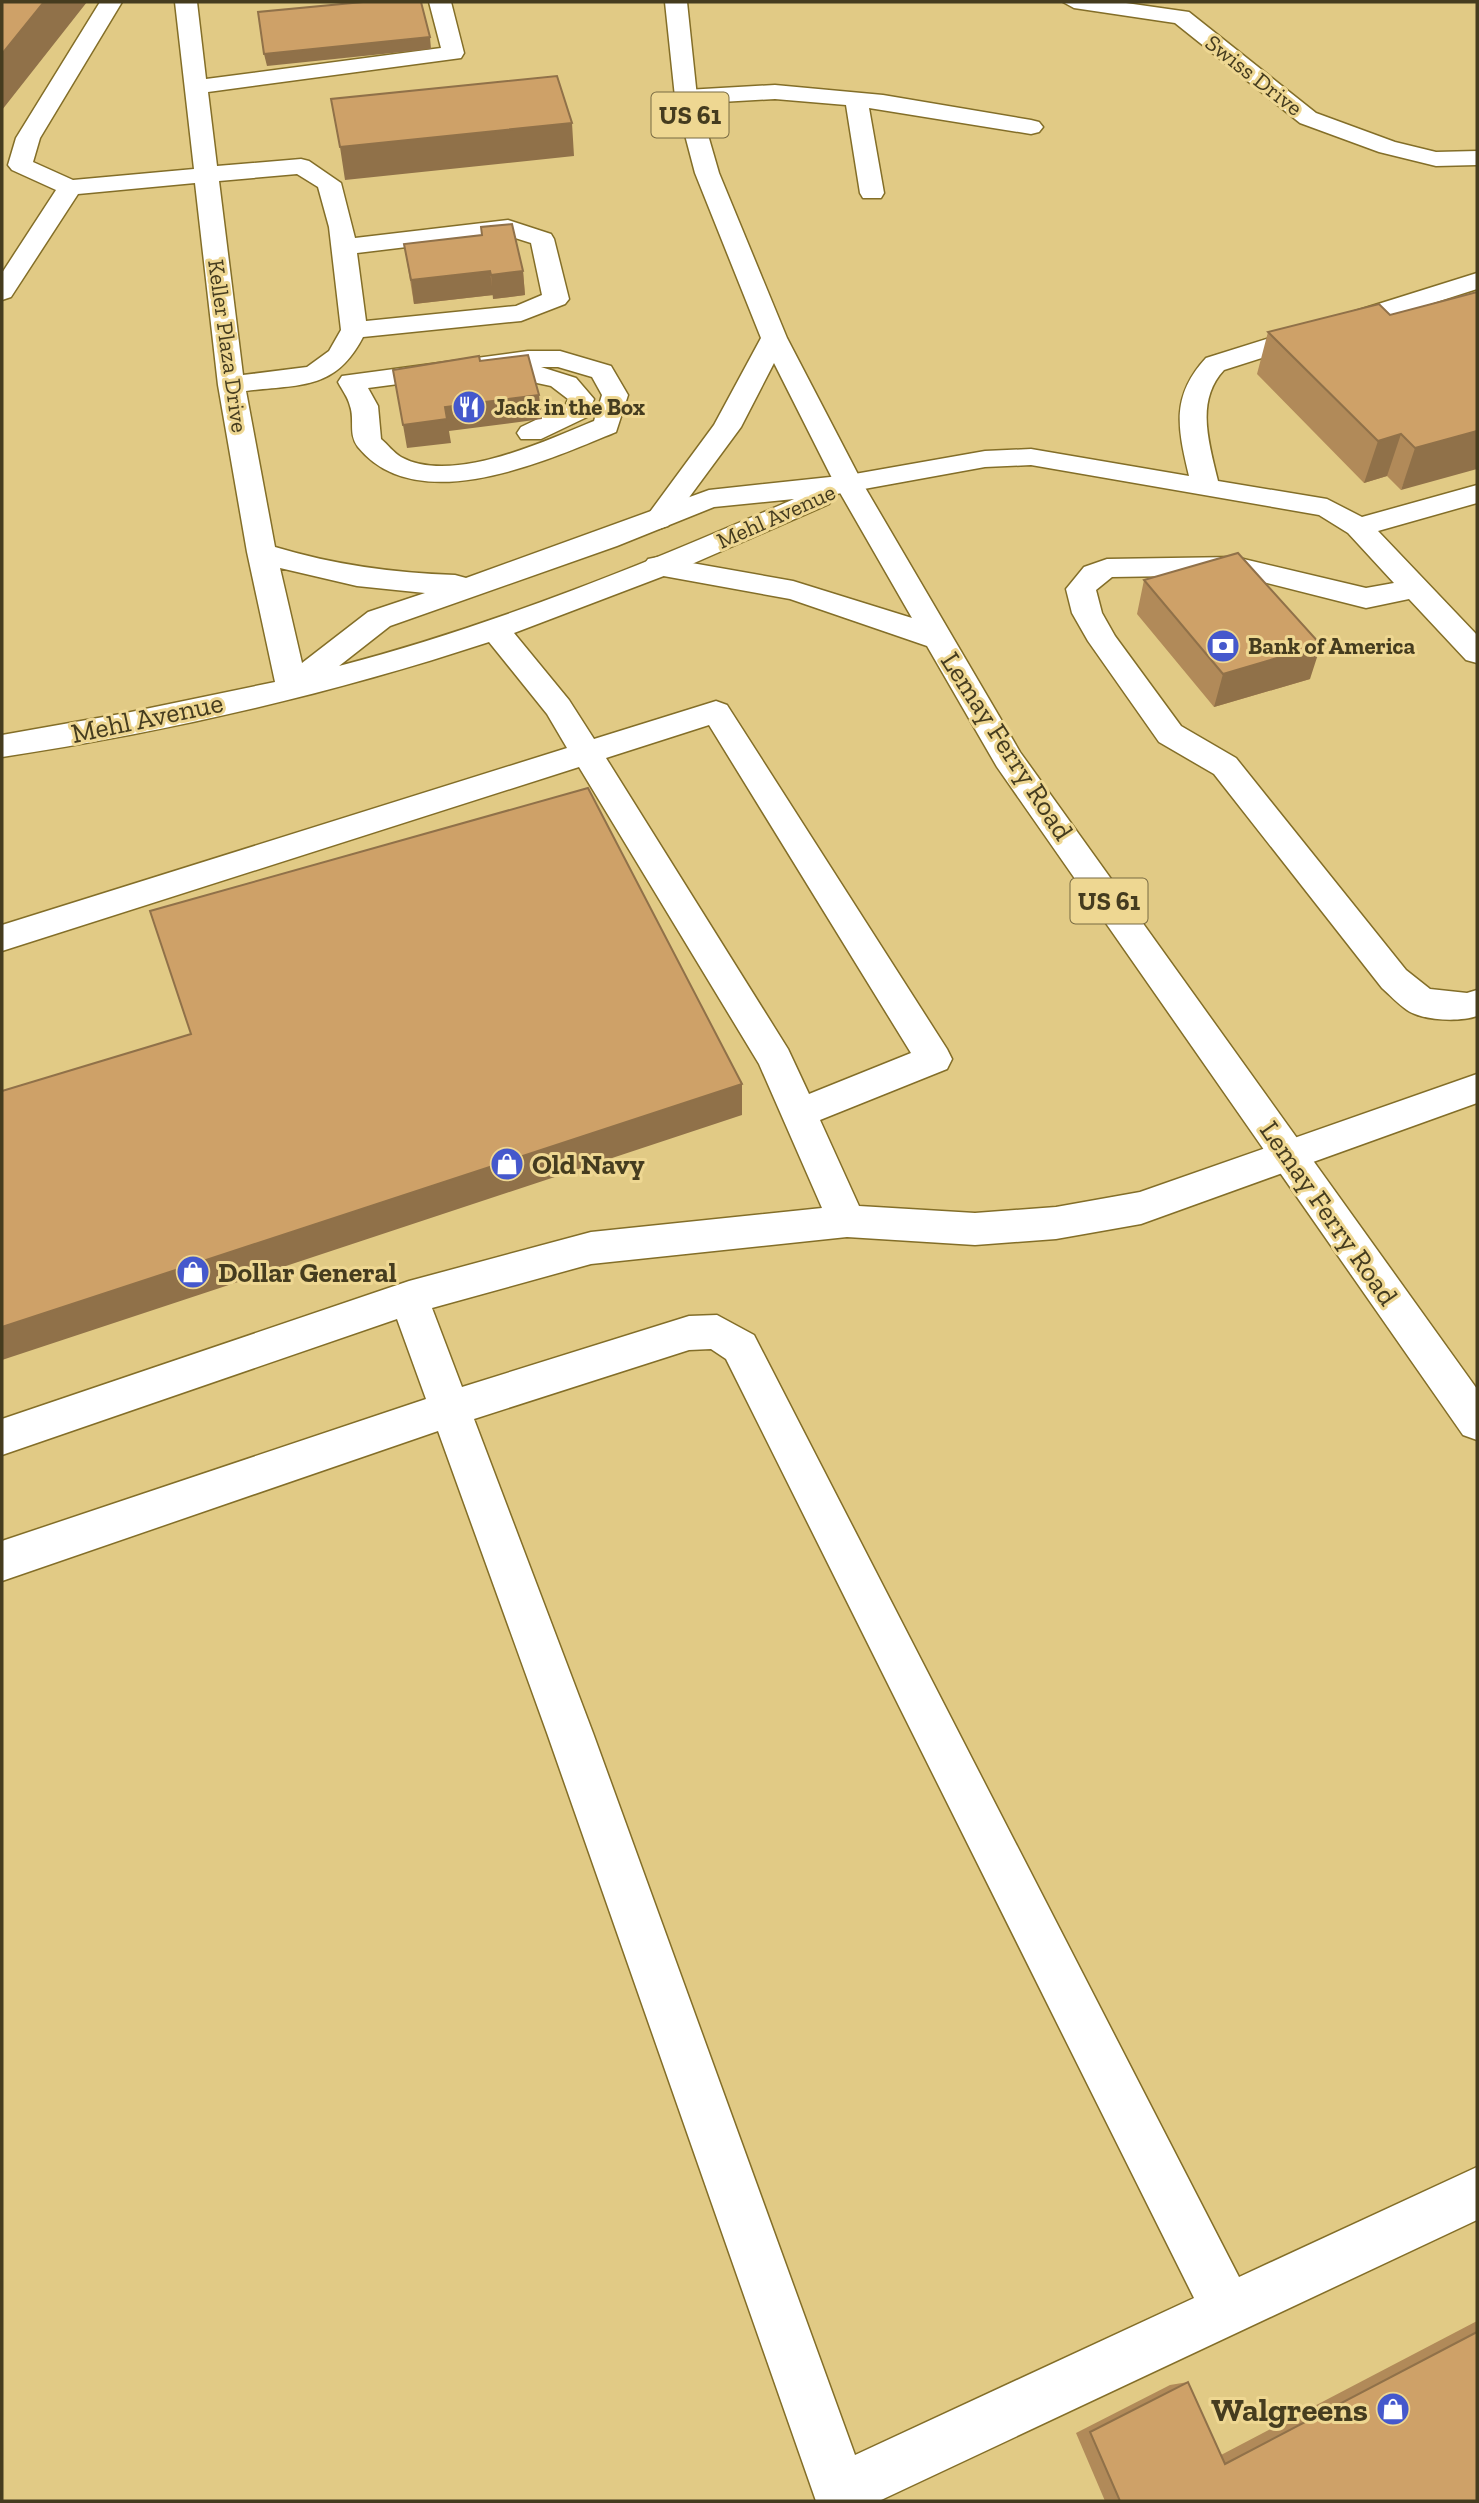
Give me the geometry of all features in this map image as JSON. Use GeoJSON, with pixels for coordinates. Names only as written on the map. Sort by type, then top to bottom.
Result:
{"type":"FeatureCollection","features":[{"type":"Feature","properties":{"kind":"street"},"geometry":{"type":"LineString","coordinates":[[111,2],[28,138],[20,165],[70,187],[301,166],[330,183],[344,247],[354,330],[340,356],[315,374]]}},
{"type":"Feature","properties":{"kind":"street","name":"Keller Plaza Drive"},"geometry":{"type":"LineString","coordinates":[[186,2],[231,385],[261,552],[292,687]]}},
{"type":"Feature","properties":{"kind":"street"},"geometry":{"type":"LineString","coordinates":[[195,87],[453,53],[440,2]]}},
{"type":"Feature","properties":{"kind":"street","name":"Lemay Ferry Road"},"geometry":{"type":"LineString","coordinates":[[676,2],[676,25],[686,97],[707,173],[774,338],[849,484],[1008,758],[1477,1422]]}},
{"type":"Feature","properties":{"kind":"street","name":"Swiss Drive"},"geometry":{"type":"LineString","coordinates":[[1074,2],[1186,9],[1308,118],[1387,147],[1436,159],[1477,158]]}},
{"type":"Feature","properties":{"kind":"street"},"geometry":{"type":"LineString","coordinates":[[686,97],[775,92],[856,99],[1031,127]]}},
{"type":"Feature","properties":{"kind":"street"},"geometry":{"type":"LineString","coordinates":[[856,99],[872,193]]}},
{"type":"Feature","properties":{"kind":"street"},"geometry":{"type":"LineString","coordinates":[[2,292],[70,187]]}},
{"type":"Feature","properties":{"kind":"street"},"geometry":{"type":"LineString","coordinates":[[344,247],[508,227],[542,239],[556,299],[521,313],[354,330]]}},
{"type":"Feature","properties":{"kind":"street"},"geometry":{"type":"LineString","coordinates":[[1206,487],[1191,423],[1200,384],[1206,371],[1215,364],[1477,281]]}},
{"type":"Feature","properties":{"kind":"street"},"geometry":{"type":"LineString","coordinates":[[659,520],[727,427],[774,338]]}},
{"type":"Feature","properties":{"kind":"street"},"geometry":{"type":"LineString","coordinates":[[231,385],[315,374],[351,382],[528,359],[559,359],[602,372],[615,395],[606,426],[534,456],[458,474],[426,475],[383,458],[367,440],[364,406],[351,382]]}},
{"type":"Feature","properties":{"kind":"street"},"geometry":{"type":"LineString","coordinates":[[849,484],[985,459],[1031,457],[1327,508],[1358,527],[1477,653]]}},
{"type":"Feature","properties":{"kind":"street","name":"Mehl Avenue"},"geometry":{"type":"LineString","coordinates":[[292,687],[379,620],[659,520],[709,499],[849,484]]}},
{"type":"Feature","properties":{"kind":"street","name":"Mehl Avenue"},"geometry":{"type":"LineString","coordinates":[[2,746],[78,733],[292,687],[403,658],[495,629],[740,534],[849,484]]}},
{"type":"Feature","properties":{"kind":"street"},"geometry":{"type":"LineString","coordinates":[[1358,527],[1477,494]]}},
{"type":"Feature","properties":{"kind":"street"},"geometry":{"type":"LineString","coordinates":[[261,552],[320,571],[388,583],[481,584]]}},
{"type":"Feature","properties":{"kind":"street"},"geometry":{"type":"LineString","coordinates":[[657,566],[793,590],[851,607],[939,639]]}},
{"type":"Feature","properties":{"kind":"street"},"geometry":{"type":"LineString","coordinates":[[1415,587],[1366,598],[1235,566],[1107,568],[1094,573],[1081,589],[1087,613],[1104,641],[1170,734],[1225,766],[1394,979],[1420,1002],[1467,1006],[1477,1003]]}},
{"type":"Feature","properties":{"kind":"street"},"geometry":{"type":"LineString","coordinates":[[495,629],[558,707],[775,1059],[847,1221]]}},
{"type":"Feature","properties":{"kind":"street"},"geometry":{"type":"LineString","coordinates":[[2,939],[716,712],[933,1059],[799,1113]]}},
{"type":"Feature","properties":{"kind":"street"},"geometry":{"type":"LineString","coordinates":[[2,1437],[409,1298],[591,1248],[847,1221],[975,1229],[1056,1223],[1141,1208],[1477,1088]]}},
{"type":"Feature","properties":{"kind":"street"},"geometry":{"type":"LineString","coordinates":[[409,1298],[570,1733],[842,2496],[1477,2193]]}},
{"type":"Feature","properties":{"kind":"street"},"geometry":{"type":"LineString","coordinates":[[2,1561],[449,1409],[688,1333],[717,1332],[740,1347],[1228,2311]]}},
{"type":"Feature","properties":{"kind":"building"},"geometry":{"type":"Polygon","coordinates":[[[2,2],[44,2],[2,54],[2,2]]]}},
{"type":"Feature","properties":{"kind":"building"},"geometry":{"type":"Polygon","coordinates":[[[363,2],[421,2],[430,37],[264,54],[258,12],[363,2]]]}},
{"type":"Feature","properties":{"kind":"building"},"geometry":{"type":"Polygon","coordinates":[[[557,76],[572,123],[340,147],[331,99],[557,76]]]}},
{"type":"Feature","properties":{"kind":"building"},"geometry":{"type":"Polygon","coordinates":[[[512,224],[523,271],[491,275],[490,271],[411,280],[404,244],[482,235],[481,227],[512,224]]]}},
{"type":"Feature","properties":{"kind":"building"},"geometry":{"type":"Polygon","coordinates":[[[1477,292],[1477,431],[1415,448],[1401,434],[1378,441],[1268,332],[1379,304],[1390,315],[1477,292]]]}},
{"type":"Feature","properties":{"kind":"building"},"geometry":{"type":"Polygon","coordinates":[[[528,355],[539,395],[445,407],[447,419],[403,425],[393,370],[479,356],[480,361],[528,355]]]}},
{"type":"Feature","properties":{"kind":"building"},"geometry":{"type":"Polygon","coordinates":[[[1238,553],[1321,645],[1223,674],[1144,580],[1238,553]]]}},
{"type":"Feature","properties":{"kind":"building"},"geometry":{"type":"Polygon","coordinates":[[[588,788],[742,1084],[2,1327],[2,1091],[191,1034],[150,911],[588,788]]]}},
{"type":"Feature","properties":{"kind":"building","name":"Walgreens"},"geometry":{"type":"Polygon","coordinates":[[[1477,2332],[1477,2501],[1120,2501],[1090,2432],[1188,2382],[1225,2464],[1477,2332]]]}},
{"type":"Feature","properties":{"kind":"place","name":"Jack in the Box"},"geometry":{"type":"Point","coordinates":[469,407]}},
{"type":"Feature","properties":{"kind":"place","name":"Bank of America"},"geometry":{"type":"Point","coordinates":[1223,646]}},
{"type":"Feature","properties":{"kind":"place","name":"Old Navy"},"geometry":{"type":"Point","coordinates":[507,1164]}},
{"type":"Feature","properties":{"kind":"place","name":"Dollar General"},"geometry":{"type":"Point","coordinates":[193,1272]}},
{"type":"Feature","properties":{"kind":"place","name":"Walgreens"},"geometry":{"type":"Point","coordinates":[1393,2409]}}]}
